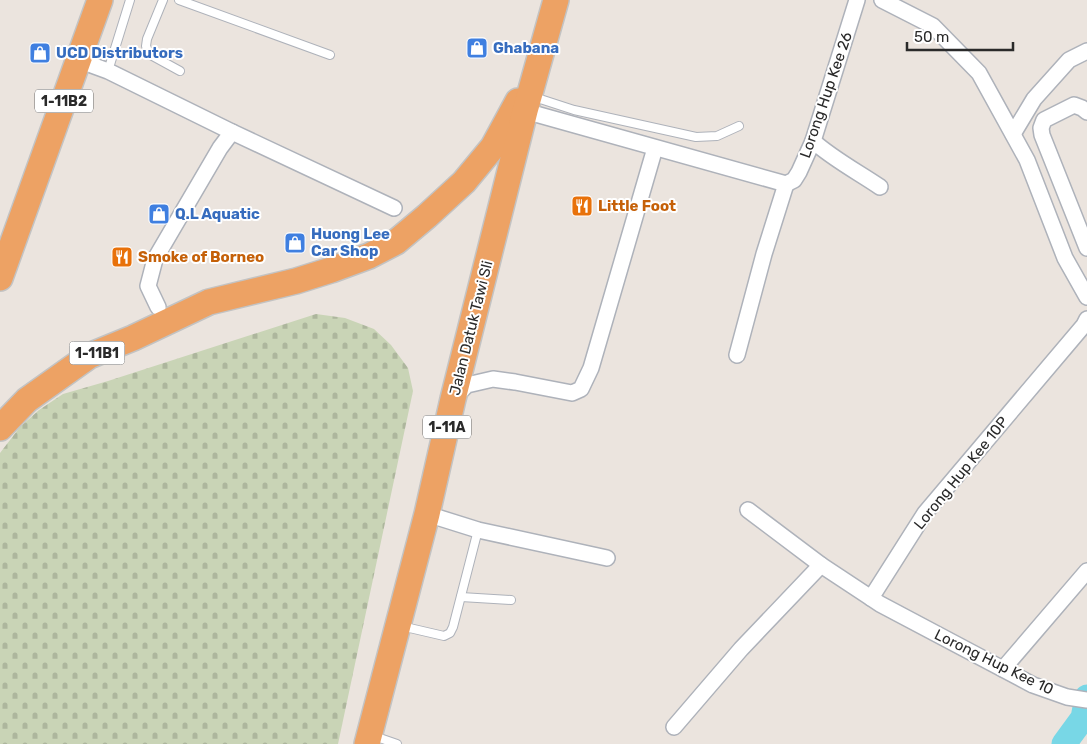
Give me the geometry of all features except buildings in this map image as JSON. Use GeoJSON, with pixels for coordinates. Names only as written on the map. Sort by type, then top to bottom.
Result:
{"type":"FeatureCollection","features":[{"type":"Feature","properties":{"kind":"highway","name":"1-11B2"},"geometry":{"type":"LineString","coordinates":[[0,278],[9,243],[100,0]]}},
{"type":"Feature","properties":{"kind":"highway","name":"Jalan Datuk Tawi Sli"},"geometry":{"type":"LineString","coordinates":[[368,739],[427,514],[453,399],[527,103],[556,0]]}},
{"type":"Feature","properties":{"kind":"highway","name":"1-11B1"},"geometry":{"type":"LineString","coordinates":[[0,428],[27,400],[89,356],[133,338],[209,302],[296,281],[331,270],[369,256],[396,242],[464,182],[493,147],[538,63]]}},
{"type":"Feature","properties":{"kind":"highway"},"geometry":{"type":"LineString","coordinates":[[158,307],[178,302],[209,302]]}},
{"type":"Feature","properties":{"kind":"street","name":"Lorong Hup Kee 26"},"geometry":{"type":"LineString","coordinates":[[786,184],[794,180],[813,141],[857,0]]}},
{"type":"Feature","properties":{"kind":"street"},"geometry":{"type":"LineString","coordinates":[[882,0],[933,26],[979,73],[1027,160],[1065,258],[1087,297]]}},
{"type":"Feature","properties":{"kind":"street"},"geometry":{"type":"LineString","coordinates":[[1013,134],[1034,99],[1069,60],[1087,51]]}},
{"type":"Feature","properties":{"kind":"street"},"geometry":{"type":"LineString","coordinates":[[78,60],[108,71],[394,208]]}},
{"type":"Feature","properties":{"kind":"street"},"geometry":{"type":"LineString","coordinates":[[527,103],[559,119],[786,184],[764,254],[737,355]]}},
{"type":"Feature","properties":{"kind":"street"},"geometry":{"type":"LineString","coordinates":[[1087,112],[1074,105],[1044,120],[1041,128],[1042,135],[1087,248]]}},
{"type":"Feature","properties":{"kind":"street"},"geometry":{"type":"LineString","coordinates":[[158,307],[148,286],[155,259],[220,148],[232,132]]}},
{"type":"Feature","properties":{"kind":"street"},"geometry":{"type":"LineString","coordinates":[[813,141],[826,152],[880,187]]}},
{"type":"Feature","properties":{"kind":"street"},"geometry":{"type":"LineString","coordinates":[[453,399],[467,385],[494,379],[572,393],[581,389],[591,368],[655,148]]}},
{"type":"Feature","properties":{"kind":"street"},"geometry":{"type":"LineString","coordinates":[[1027,160],[1048,150]]}},
{"type":"Feature","properties":{"kind":"street","name":"Lorong Hup Kee 10P"},"geometry":{"type":"LineString","coordinates":[[870,598],[925,512],[1086,322]]}},
{"type":"Feature","properties":{"kind":"street"},"geometry":{"type":"LineString","coordinates":[[748,510],[821,565],[870,598]]}},
{"type":"Feature","properties":{"kind":"street"},"geometry":{"type":"LineString","coordinates":[[427,514],[478,530],[607,558]]}},
{"type":"Feature","properties":{"kind":"street"},"geometry":{"type":"LineString","coordinates":[[674,727],[740,649],[821,565]]}},
{"type":"Feature","properties":{"kind":"street"},"geometry":{"type":"LineString","coordinates":[[1003,669],[1087,571]]}},
{"type":"Feature","properties":{"kind":"street","name":"Lorong Hup Kee 10"},"geometry":{"type":"LineString","coordinates":[[870,598],[1033,685],[1067,697],[1087,700]]}},
{"type":"Feature","properties":{"kind":"lane"},"geometry":{"type":"LineString","coordinates":[[108,71],[130,0]]}},
{"type":"Feature","properties":{"kind":"lane"},"geometry":{"type":"LineString","coordinates":[[162,0],[146,46],[149,54],[180,71]]}},
{"type":"Feature","properties":{"kind":"lane"},"geometry":{"type":"LineString","coordinates":[[179,0],[330,55]]}},
{"type":"Feature","properties":{"kind":"lane"},"geometry":{"type":"LineString","coordinates":[[527,103],[574,110],[696,137],[717,136],[739,126]]}},
{"type":"Feature","properties":{"kind":"lane"},"geometry":{"type":"LineString","coordinates":[[398,626],[444,636],[450,633],[478,530]]}},
{"type":"Feature","properties":{"kind":"lane"},"geometry":{"type":"LineString","coordinates":[[461,597],[511,600]]}},
{"type":"Feature","properties":{"kind":"lane"},"geometry":{"type":"LineString","coordinates":[[368,739],[397,744]]}},
{"type":"Feature","properties":{"kind":"green space"},"geometry":{"type":"Polygon","coordinates":[[[316,314],[345,318],[374,329],[391,345],[408,368],[413,391],[338,744],[0,744],[0,453],[20,427],[39,410],[63,394],[316,314]]]}},
{"type":"Feature","properties":{"kind":"waterway"},"geometry":{"type":"LineString","coordinates":[[1064,744],[1083,718],[1087,697]]}},
{"type":"Feature","properties":{"kind":"place","name":"Ghabana"},"geometry":{"type":"Point","coordinates":[477,48]}},
{"type":"Feature","properties":{"kind":"place","name":"UCD Distributors"},"geometry":{"type":"Point","coordinates":[40,53]}},
{"type":"Feature","properties":{"kind":"place","name":"Little Foot"},"geometry":{"type":"Point","coordinates":[582,206]}},
{"type":"Feature","properties":{"kind":"place","name":"Q.L Aquatic"},"geometry":{"type":"Point","coordinates":[159,214]}},
{"type":"Feature","properties":{"kind":"place","name":"Huong Lee Car Shop"},"geometry":{"type":"Point","coordinates":[295,243]}},
{"type":"Feature","properties":{"kind":"place","name":"Smoke of Borneo"},"geometry":{"type":"Point","coordinates":[122,257]}}]}
